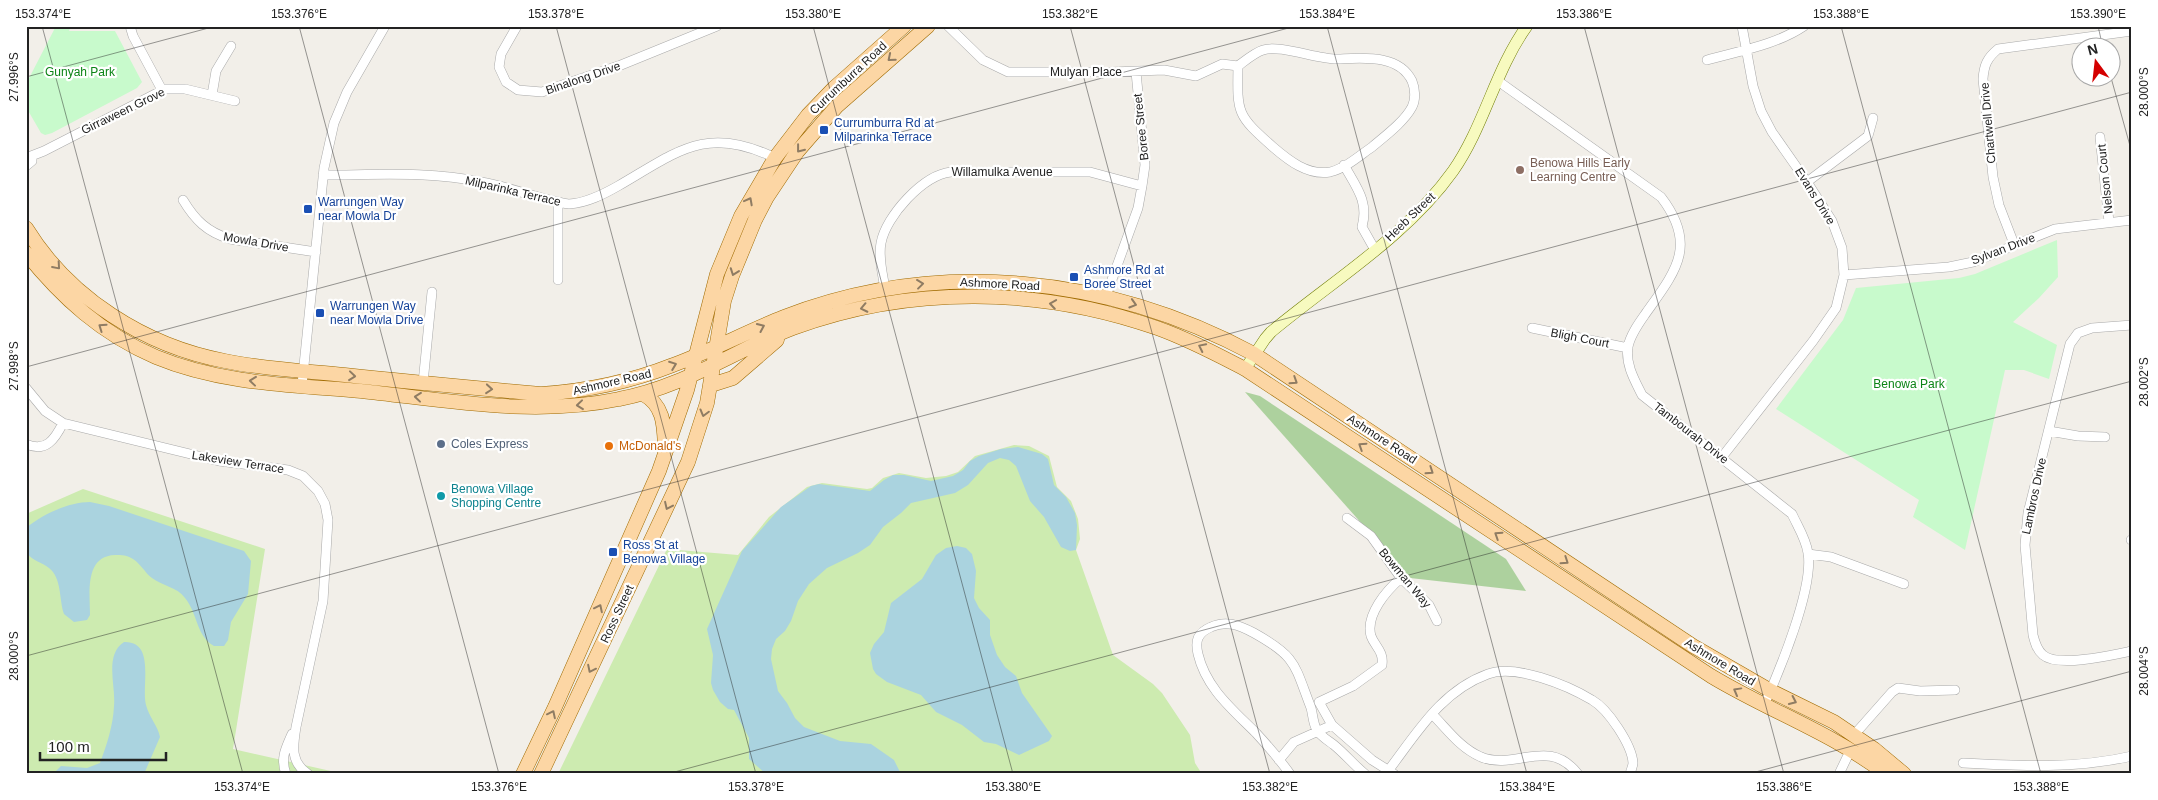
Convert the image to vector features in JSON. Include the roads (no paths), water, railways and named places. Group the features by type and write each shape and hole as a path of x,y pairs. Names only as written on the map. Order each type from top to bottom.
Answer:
{"main road":[{"name":"Currumburra Road","path":"691,377 708,303 720,263 751,197 775,158 822,100 904,26"},
{"name":"Currumburra Road","path":"714,365 720,318 732,276 755,220 778,180 803,145 837,106 928,26"},
{"name":"Ashmore Road","path":"26,228 62,272 88,298 120,321 160,342 195,354 224,361 541,394 594,388 651,373 696,356 771,322 839,300 886,290 928,283 983,282 1038,285 1106,296 1196,325 1254,354 1693,646 1771,691 1815,712 1854,735 1904,774"},
{"name":"Ashmore Road","path":"26,253 51,284 80,311 113,335 155,356 193,370 226,378 528,408 595,404 643,394 691,377 792,329 840,313 904,301 964,296 1004,298 1101,311 1156,328 1197,344 1245,369 1711,676 1851,749 1886,774"},
{"path":"710,385 736,376 792,329"},
{"name":"Ross Street","path":"541,774 682,475 696,440 714,365"},
{"name":"Ross Street","path":"523,774 555,707 665,457 691,377"},
{"path":"643,394 654,402 662,414 665,457"}],"street":[{"path":"130,26 133,36 162,90"},
{"path":"302,386 323,175 334,123 347,92 385,26"},
{"name":"Binalong Drive","path":"518,26 501,54 499,67 506,82 518,90 542,92 621,65 717,26"},
{"name":"Mulyan Place","path":"948,26 983,60 1008,72 1136,72 1164,70 1196,76 1222,64 1238,66"},
{"name":"Heeb Street","path":"1245,369 1271,332 1375,250 1411,218 1452,172 1469,144 1515,46 1527,26"},
{"name":"Evans Drive","path":"1722,457 1781,384 1836,308 1844,276 1842,248 1832,221 1808,182 1772,132 1761,111 1753,86 1742,26"},
{"path":"1707,60 1791,34 1804,26"},
{"name":"Chartwell Drive","path":"2014,244 1999,206 1992,177 1983,79 1984,66 1990,55 1998,49 2132,31"},
{"path":"212,96 216,71 231,46"},
{"path":"1265,49 1303,53 1329,60 1379,58 1397,65 1408,73 1415,88 1413,106 1379,141 1352,162 1330,172 1314,172 1298,166 1280,154 1250,127 1241,114 1237,100 1238,66 1252,55 1265,49"},
{"name":"Boree Street","path":"1106,296 1138,208 1145,166 1136,72"},
{"name":"Tambourah Drive","path":"1498,82 1661,197 1672,212 1680,236 1680,256 1673,275 1636,326 1628,348 1630,371 1642,395 1666,416 1722,457 1792,514 1803,536 1808,554 1808,576 1802,603 1771,691 1764,705"},
{"name":"Girraween Grove","path":"28,163 44,151 162,90 177,88 235,101"},
{"path":"1808,182 1868,136 1873,118"},
{"name":"Nelson Court","path":"2100,137 2110,222"},
{"name":"Milparinka Terrace","path":"323,175 441,175 483,182 569,204 599,197 679,150 695,145 712,143 738,144 759,150 775,158"},
{"path":"1344,165 1362,197 1366,214 1362,227 1375,250"},
{"name":"Willamulka Avenue","path":"886,290 880,250 884,232 905,202 921,186 936,176 951,172 1090,172 1142,186"},
{"name":"Mowla Drive","path":"183,200 198,222 217,235 230,239 316,252"},
{"path":"558,202 558,280"},
{"name":"Sylvan Drive","path":"1844,276 1950,267 1972,262 2055,229 2132,220"},
{"path":"423,383 432,292"},
{"name":"Lambros Drive","path":"2132,325 2092,328 2078,333 2070,344 2057,390 2049,431 2028,513 2025,545 2033,635 2036,646 2044,657 2056,660 2095,658 2132,651"},
{"name":"Bligh Court","path":"1532,328 1628,348"},
{"name":"Lakeview Terrace","path":"26,388 45,411 63,424 219,461 288,470 303,476 318,490 325,504 328,520 323,601 296,727 294,755"},
{"path":"26,444 38,447 48,444 55,438 63,424"},
{"path":"2049,431 2078,436 2105,437"},
{"name":"Bowman Way","path":"1347,518 1371,536 1402,578 1429,605 1437,621"},
{"path":"1808,554 1831,557 1904,584"},
{"path":"1402,578 1385,594 1371,620 1371,636 1381,652 1382,664 1353,686 1319,702 1332,725 1372,760 1391,772 1444,700 1464,684 1490,673 1511,672 1555,682 1593,700 1606,713 1629,748 1633,764 1630,774"},
{"path":"1290,774 1280,760 1213,687 1204,671 1197,649 1196,640 1199,634 1205,630 1223,623 1233,624 1273,643 1285,653 1292,660 1299,674 1317,731 1365,774"},
{"path":"1854,735 1892,692 1898,688 1920,691 1955,690"},
{"path":"1432,714 1467,750 1482,757 1497,761 1545,754 1571,765 1578,774"},
{"path":"1280,760 1294,742 1332,725"},
{"name":"Lakeview Terrace","path":"283,755 296,727"},
{"path":"1839,774 1851,749"},
{"path":"286,774 283,755 294,755 298,765 308,774"},
{"path":"1963,763 2029,766 2082,764 2132,756"}],"water":[{"path":"1018,447 1042,454 1048,459 1054,485 1066,497 1075,513 1077,525 1076,550 1070,551 1061,547 1044,517 1030,501 1016,466 1009,460 1000,458 988,463 968,485 955,493 911,503 883,527 870,545 827,568 809,584 798,601 791,621 785,631 776,639 771,659 778,691 795,718 804,727 840,741 871,744 894,760 901,774 766,774 749,759 749,738 734,710 728,709 720,702 711,683 713,655 707,629 742,551 781,507 811,486 819,484 870,491 893,475 904,475 931,481 953,476 963,470 970,461 979,456 1001,449"},
{"path":"90,502 109,506 244,551 251,561 248,594 231,622 228,640 224,646 214,646 208,642 200,631 189,604 182,594 152,578 136,561 124,556 105,557 93,569 90,587 90,615 87,620 74,622 64,614 58,583 53,572 26,552 26,528 56,510 74,504"},
{"path":"957,546 966,548 972,554 976,571 974,598 979,608 990,620 990,635 997,655 1005,667 1016,676 1022,693 1052,736 1049,741 1019,755 996,744 984,742 962,725 936,712 921,695 887,682 876,674 873,669 870,653 874,644 884,632 891,603 922,579 936,555 946,548"},
{"path":"124,642 134,644 144,656 146,705 160,737 144,774 53,774 61,766 87,768 100,763 109,735 113,713 112,671 114,655"}],"place":[{"name":"Currumburra Rd at Milparinka Terrace","path":"824,130"},
{"name":"Benowa Hills Early Learning Centre","path":"1520,170"},
{"name":"Warrungen Way near Mowla Dr","path":"308,209"},
{"name":"Ashmore Rd at Boree Street","path":"1074,277"},
{"name":"Warrungen Way near Mowla Drive","path":"320,313"},
{"name":"Coles Express","path":"441,444"},
{"name":"McDonald's","path":"609,446"},
{"name":"Benowa Village Shopping Centre","path":"441,496"},
{"name":"Ross St at Benowa Village","path":"613,552"}],"park label":[{"name":"Gunyah Park","path":"80,72"},
{"name":"Benowa Park","path":"1909,384"}]}
